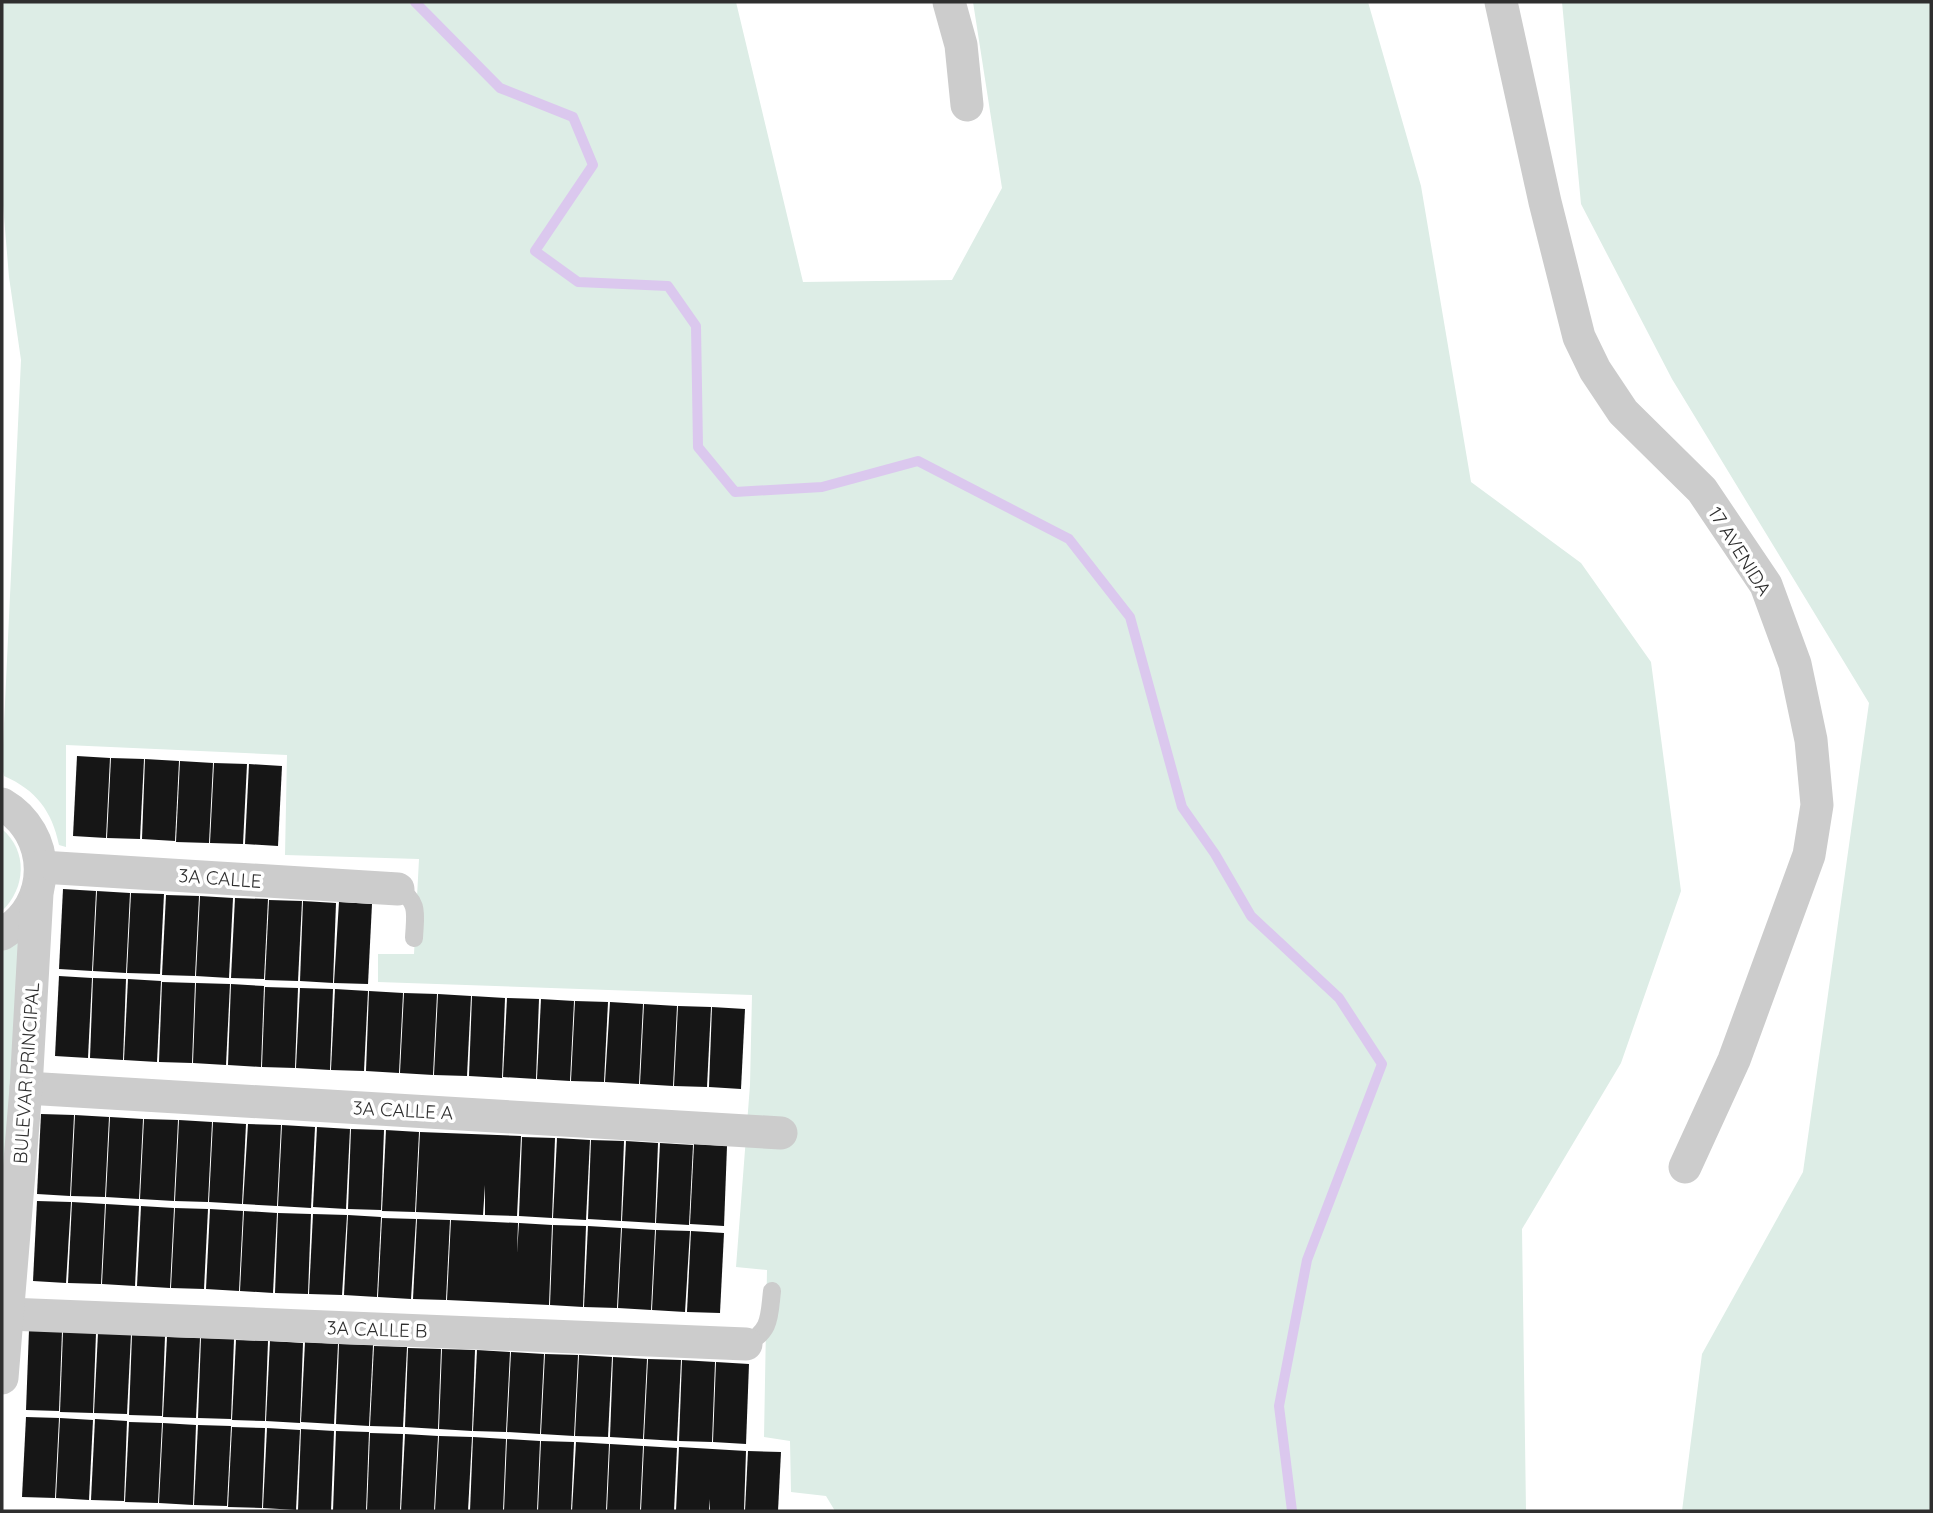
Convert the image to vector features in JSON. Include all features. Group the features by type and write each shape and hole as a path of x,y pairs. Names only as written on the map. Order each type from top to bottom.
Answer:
{"street":[{"path":"949,2 961,44 967,105"},
{"name":"17 AVENIDA","path":"1501,2 1545,202 1580,337 1595,370 1623,412 1702,490 1766,585 1795,664 1811,740 1817,805 1809,855 1734,1060 1685,1167"},
{"name":"BULEVAR PRINCIPAL","path":"2,804 18,815 37,843 39,880 26,1088 2,1378"},
{"path":"2,933 21,920 30,907 39,880"},
{"name":"3A CALLE","path":"39,880 398,889"},
{"name":"3A CALLE A","path":"26,1088 780,1133"},
{"name":"3A CALLE B","path":"8,1314 746,1344"}],"lane":[{"path":"398,889 411,897 416,911 414,938"},
{"path":"746,1344 760,1337 769,1322 772,1292"}],"shaded area":[{"path":"2,2 736,2 803,282 952,280 1002,188 973,2 1368,2 1421,186 1471,482 1581,563 1651,662 1681,891 1621,1063 1522,1229 1526,1511 835,1511 826,1496 791,1492 790,1441 764,1437 767,1270 736,1267 750,1085 752,995 378,982 378,954 414,954 419,859 285,855 287,755 66,745 66,847 59,845 52,822 41,803 25,788 4,776 2,767 21,360 9,277 2,193"},
{"path":"1562,2 1931,2 1931,1511 1682,1511 1702,1354 1803,1172 1869,703 1672,379 1581,204"},
{"path":"2,829 16,848 21,870 16,892 2,911"},
{"path":"21,920 2,1378 2,934"}],"building":[{"path":"77,756 110,758 106,838 73,836"},
{"path":"111,758 144,759 140,839 107,838"},
{"path":"145,759 179,761 175,841 142,839"},
{"path":"180,761 213,763 209,843 176,842"},
{"path":"214,763 247,764 243,844 210,843"},
{"path":"249,764 282,766 278,846 245,844"},
{"path":"63,889 96,891 92,971 59,969"},
{"path":"97,891 130,893 126,973 93,971"},
{"path":"131,893 164,894 160,974 127,973"},
{"path":"166,895 199,896 195,976 162,975"},
{"path":"200,896 233,898 229,978 196,976"},
{"path":"235,898 268,899 264,979 231,978"},
{"path":"269,900 302,901 298,981 265,980"},
{"path":"303,901 336,903 333,983 300,981"},
{"path":"339,902 372,904 368,984 334,983"},
{"path":"59,976 92,978 88,1058 55,1056"},
{"path":"93,978 126,979 123,1060 90,1058"},
{"path":"128,979 161,981 157,1062 124,1060"},
{"path":"162,982 195,983 192,1063 159,1062"},
{"path":"196,983 230,984 226,1065 193,1063"},
{"path":"231,984 264,986 261,1067 228,1065"},
{"path":"265,987 298,988 295,1068 262,1067"},
{"path":"300,988 333,989 330,1070 296,1068"},
{"path":"335,989 368,991 364,1071 331,1070"},
{"path":"369,991 403,993 399,1073 366,1071"},
{"path":"404,993 437,994 433,1075 400,1073"},
{"path":"438,994 471,996 467,1076 434,1075"},
{"path":"472,996 505,998 502,1078 469,1076"},
{"path":"507,998 539,999 536,1079 503,1077"},
{"path":"541,999 574,1001 570,1081 537,1079"},
{"path":"575,1001 608,1002 604,1082 571,1081"},
{"path":"610,1002 643,1004 639,1084 605,1082"},
{"path":"644,1004 677,1006 673,1086 640,1084"},
{"path":"678,1006 711,1007 707,1087 674,1086"},
{"path":"712,1007 745,1009 741,1089 709,1087"},
{"path":"41,1114 74,1115 70,1196 37,1194"},
{"path":"75,1115 109,1117 105,1197 71,1196"},
{"path":"110,1117 143,1119 139,1199 106,1197"},
{"path":"144,1119 178,1120 174,1201 140,1199"},
{"path":"179,1120 212,1122 208,1202 175,1201"},
{"path":"213,1122 246,1124 242,1204 209,1202"},
{"path":"248,1124 281,1125 277,1206 243,1204"},
{"path":"282,1125 315,1127 311,1208 278,1206"},
{"path":"317,1127 350,1129 346,1209 313,1207"},
{"path":"351,1129 384,1130 381,1210 348,1209"},
{"path":"386,1130 419,1132 415,1212 382,1211"},
{"path":"420,1132 521,1136 517,1216 485,1215 485,1185 483,1215 416,1212"},
{"path":"522,1137 555,1138 552,1218 519,1216"},
{"path":"557,1138 590,1140 586,1220 553,1218"},
{"path":"591,1140 624,1141 621,1221 588,1219"},
{"path":"626,1141 658,1143 655,1223 622,1221"},
{"path":"660,1143 693,1145 689,1225 656,1223"},
{"path":"694,1144 727,1146 724,1226 690,1224"},
{"path":"37,1201 71,1202 66,1283 33,1281"},
{"path":"72,1202 105,1204 101,1284 68,1283"},
{"path":"106,1204 139,1206 135,1286 102,1284"},
{"path":"141,1206 174,1208 170,1288 137,1286"},
{"path":"175,1208 208,1209 204,1289 171,1288"},
{"path":"210,1209 243,1211 239,1291 206,1289"},
{"path":"244,1211 277,1213 273,1293 240,1291"},
{"path":"278,1213 311,1214 308,1294 275,1293"},
{"path":"313,1214 347,1215 342,1295 309,1294"},
{"path":"348,1215 381,1217 377,1297 344,1295"},
{"path":"382,1218 416,1219 411,1299 378,1297"},
{"path":"417,1219 450,1220 446,1300 413,1299"},
{"path":"451,1220 518,1223 517,1253 519,1223 552,1225 549,1305 447,1300"},
{"path":"553,1225 586,1226 583,1307 550,1305"},
{"path":"588,1226 621,1228 617,1308 584,1307"},
{"path":"622,1228 655,1230 651,1310 618,1308"},
{"path":"656,1230 690,1231 685,1312 652,1310"},
{"path":"691,1231 724,1233 720,1313 687,1312"},
{"path":"29,1330 62,1331 59,1411 26,1410"},
{"path":"63,1332 96,1333 93,1413 60,1412"},
{"path":"98,1333 131,1334 127,1414 94,1413"},
{"path":"132,1335 165,1336 162,1416 129,1415"},
{"path":"167,1337 200,1338 196,1418 163,1417"},
{"path":"201,1338 234,1339 231,1419 198,1418"},
{"path":"236,1340 268,1341 265,1421 232,1420"},
{"path":"270,1341 303,1343 300,1423 266,1421"},
{"path":"305,1342 338,1344 334,1424 301,1422"},
{"path":"339,1344 373,1345 369,1426 336,1424"},
{"path":"374,1346 407,1347 403,1427 370,1426"},
{"path":"408,1348 441,1349 438,1429 405,1427"},
{"path":"442,1349 475,1350 472,1431 439,1429"},
{"path":"477,1350 510,1352 506,1432 473,1431"},
{"path":"511,1352 544,1354 540,1434 507,1432"},
{"path":"545,1354 578,1355 574,1436 541,1434"},
{"path":"579,1355 612,1357 608,1437 575,1436"},
{"path":"613,1357 647,1359 643,1439 610,1437"},
{"path":"648,1359 681,1360 677,1441 644,1439"},
{"path":"682,1360 715,1362 712,1442 679,1441"},
{"path":"716,1362 749,1364 746,1444 713,1442"},
{"path":"26,1417 59,1418 55,1498 22,1497"},
{"path":"60,1418 93,1420 89,1500 56,1498"},
{"path":"95,1419 127,1421 124,1501 91,1500"},
{"path":"129,1422 162,1423 158,1503 125,1502"},
{"path":"163,1423 196,1425 193,1505 159,1503"},
{"path":"198,1425 231,1426 227,1506 194,1505"},
{"path":"232,1427 265,1428 262,1508 228,1507"},
{"path":"267,1428 300,1430 296,1510 263,1508"},
{"path":"301,1429 334,1431 331,1511 298,1510"},
{"path":"336,1431 369,1432 366,1511 333,1511"},
{"path":"370,1433 403,1434 400,1511 367,1511"},
{"path":"405,1434 438,1436 434,1511 401,1511"},
{"path":"439,1436 472,1437 468,1511 435,1511"},
{"path":"473,1437 506,1439 503,1511 470,1511"},
{"path":"507,1439 540,1441 537,1511 504,1511"},
{"path":"541,1441 574,1442 571,1511 538,1511"},
{"path":"576,1442 609,1444 606,1511 572,1511"},
{"path":"610,1444 643,1446 640,1511 607,1511"},
{"path":"644,1446 677,1448 674,1511 641,1511"},
{"path":"679,1447 746,1451 744,1511 710,1511 709,1499 709,1511 676,1511"},
{"path":"748,1451 781,1452 778,1511 745,1511"}],"waterway":[{"path":"415,2 500,88 573,117 593,165 535,251 578,282 668,286 696,326 698,447 735,492 822,487 918,461 1069,539 1130,617 1182,807 1215,854 1251,916 1339,998 1382,1064 1307,1260 1279,1406 1292,1511"}]}
